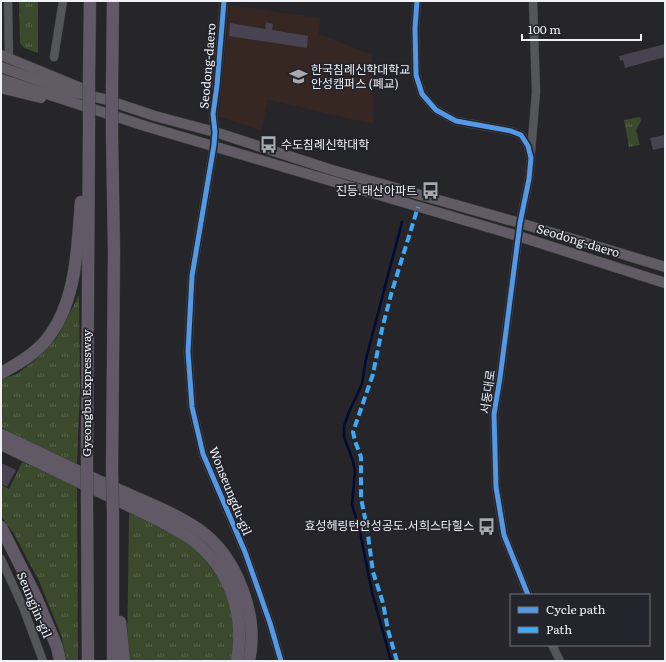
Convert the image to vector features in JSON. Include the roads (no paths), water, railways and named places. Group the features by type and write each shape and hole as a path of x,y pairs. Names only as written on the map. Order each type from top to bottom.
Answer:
{"highway":[{"path":"1,373 16,366 34,352 47,338 62,316 71,287 77,245 89,125 90,1"},
{"path":"112,661 114,260 112,135 113,1"},
{"name":"Gyeongbu Expressway","path":"88,661 87,457 89,125"},
{"path":"1,435 147,503 200,530 216,545 231,566 243,589 252,628 249,661"},
{"path":"1,444 161,521 182,533 201,548 222,574 234,599 239,622 240,642 237,661"},
{"path":"1,527 36,597 57,647 60,661"},
{"path":"113,565 124,661"}],"main road":[{"path":"5,57 104,98"},
{"name":"Seodong-daero","path":"1,67 64,90 104,98 155,116 215,132 332,170 520,223 665,267"},
{"name":"Seodong-daero","path":"1,79 145,126 214,145 518,236 665,283"},
{"path":"1,88 104,112"}],"street":[{"path":"5,57 8,1"},
{"path":"54,57 63,1"},
{"name":"Seodong-daero","path":"215,132 213,114 224,1"},
{"path":"417,1 415,28 416,75 422,94 436,110 456,121 511,131 521,135 528,146 530,158"},
{"name":"서동대로","path":"528,594 504,535 496,487 494,414 530,158 536,92 533,1"},
{"name":"Wonseungdu-gil","path":"215,132 192,276 188,352 192,408 203,454 244,552 270,623 281,661"},
{"name":"Seungjin-gil","path":"1,559 23,607 43,661"},
{"path":"552,646 560,661"}],"waterway":[{"path":"391,661 372,592 359,527 352,505 355,471 344,437 344,426 362,384 366,359 402,222"}],"place":[{"name":"한국침례신학대학교 안성캠퍼스 (폐교)","path":"298,77"},
{"name":"수도침례신학대학","path":"268,145"},
{"name":"진등.태산아파트","path":"430,191"},
{"name":"효성헤링턴안성공도.서희스타힐스","path":"487,526"}]}
